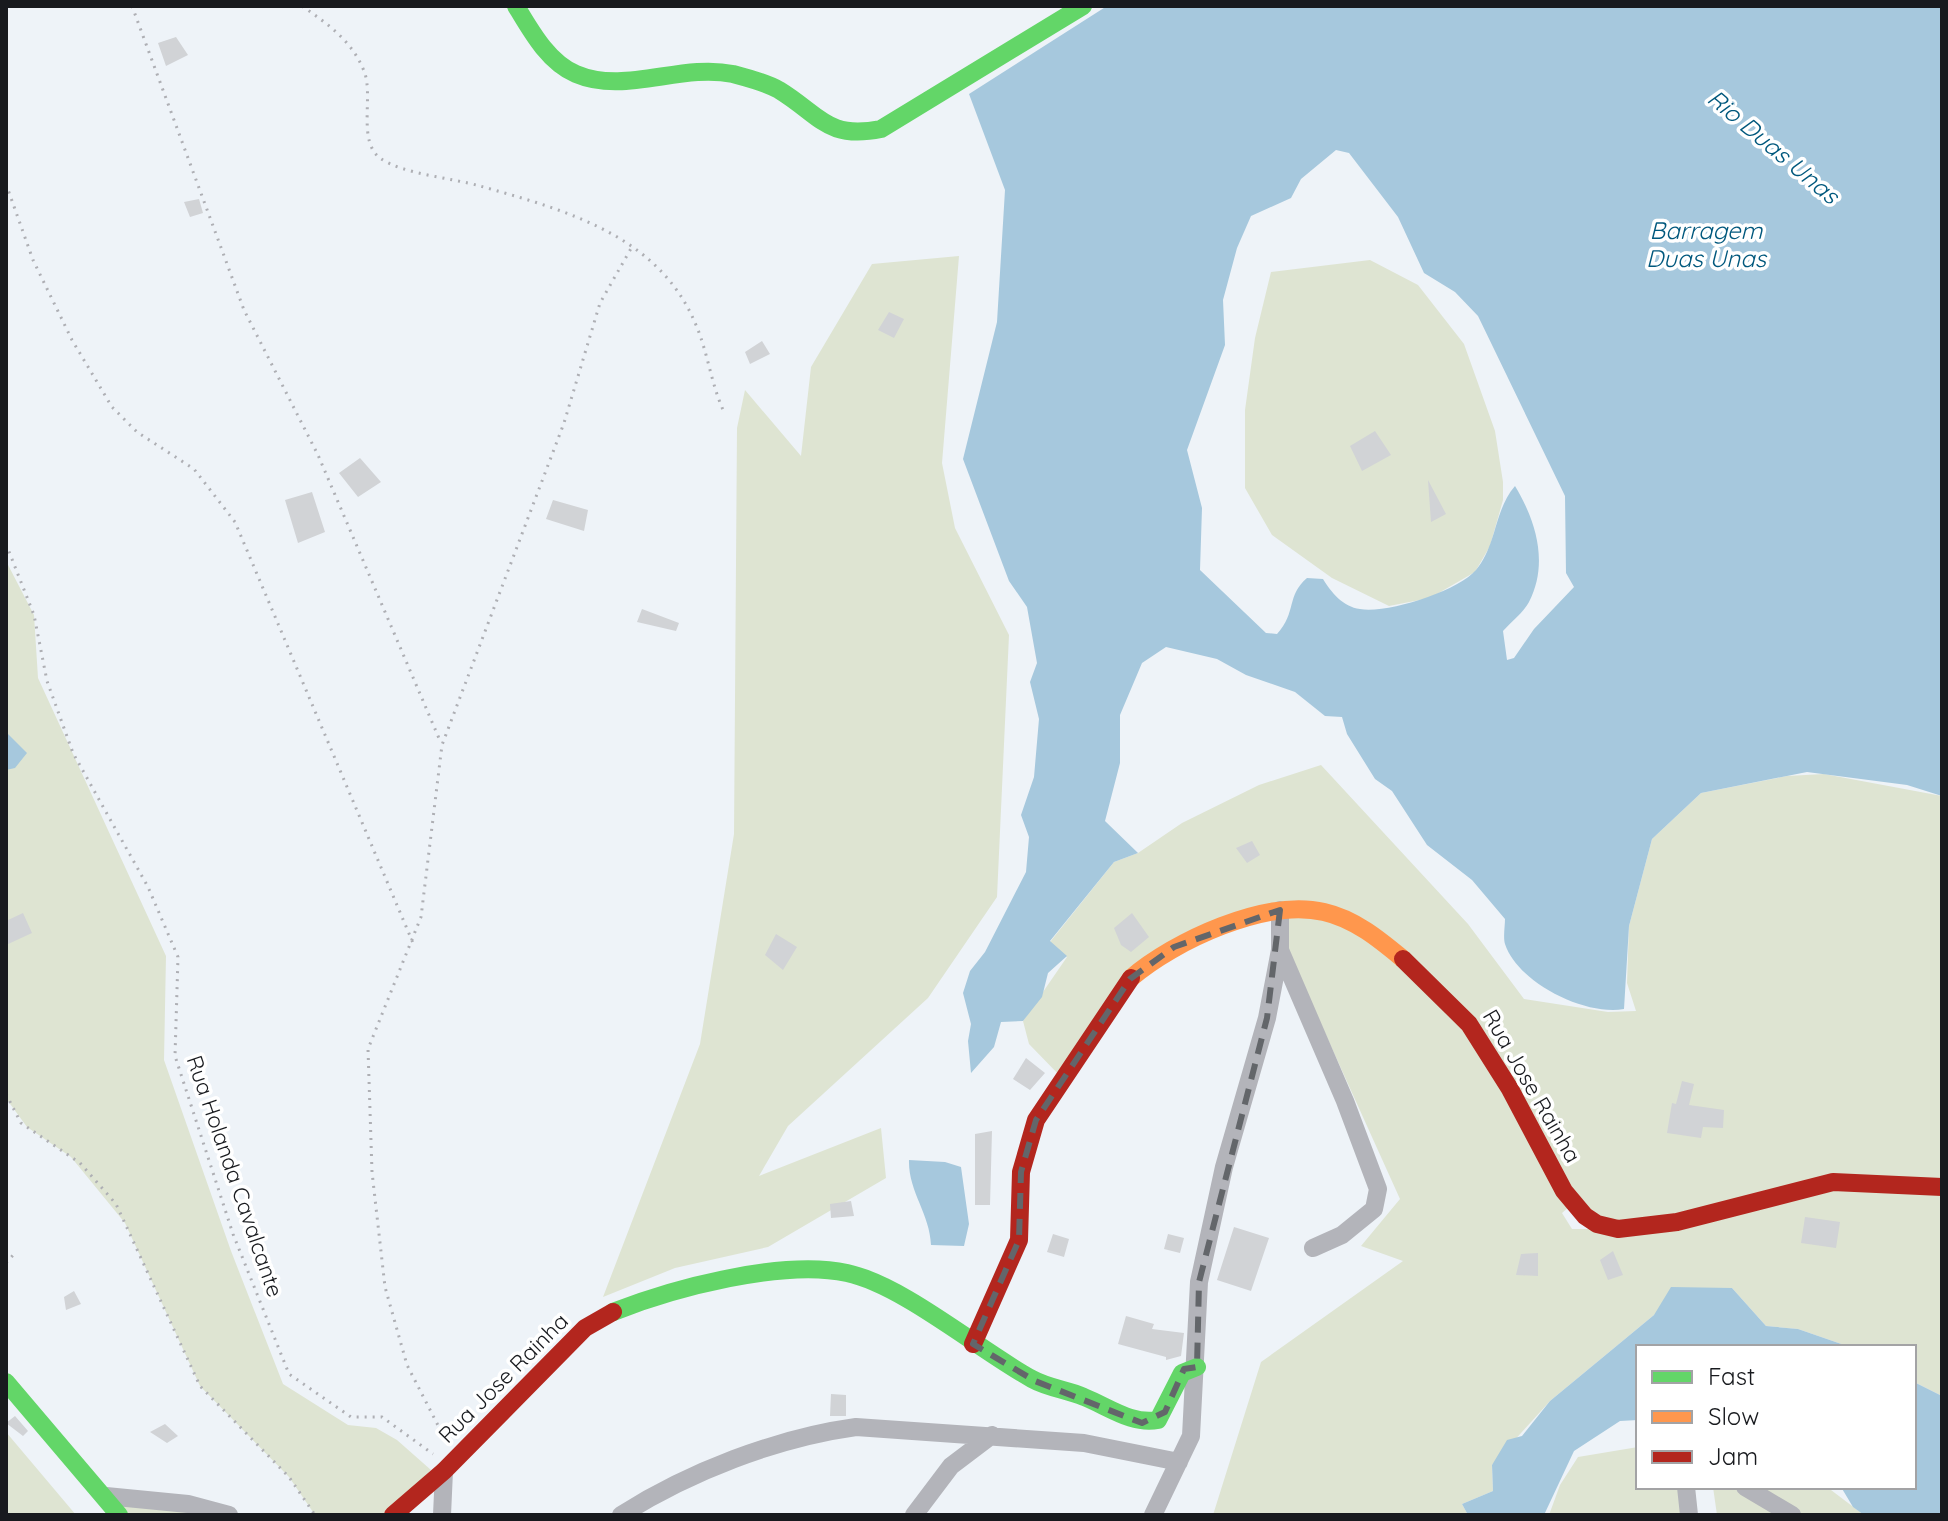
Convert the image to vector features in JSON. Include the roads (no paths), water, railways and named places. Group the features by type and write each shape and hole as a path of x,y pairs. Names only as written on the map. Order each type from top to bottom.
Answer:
{"street":[{"path":"516,6 553,59 573,73 598,81 705,70 730,73 763,82 820,124 842,135 863,135 881,129 1083,6"},
{"path":"1153,1515 1191,1436 1197,1367 1199,1282 1224,1167 1267,1018 1280,950 1280,910"},
{"name":"Rua Jose Rainha","path":"973,1344 1019,1240 1021,1172 1036,1120 1130,979 1147,963 1174,947 1280,910 1327,912 1364,928 1435,985 1467,1018 1505,1077 1565,1191 1596,1224 1629,1229 1663,1224 1837,1181 1942,1187"},
{"path":"1280,950 1345,1101 1378,1189 1374,1209 1342,1235 1313,1248"},
{"name":"Rua Jose Rainha","path":"393,1515 449,1465 595,1322 636,1303 717,1282 787,1270 847,1273 889,1290 1035,1381 1082,1396 1142,1423 1158,1420 1182,1373 1197,1367"},
{"path":"6,1382 119,1515"},
{"path":"621,1515 690,1479 826,1431 856,1427 1084,1443 1179,1462"},
{"path":"914,1515 951,1466 992,1435"},
{"path":"442,1515 449,1465"},
{"path":"1686,1489 1689,1515"},
{"path":"1748,1489 1792,1515"},
{"path":"106,1496 188,1504 229,1515"}],"water":[{"name":"Barragem Duas Unas","path":"1107,6 1942,6 1942,796 1907,785 1807,772 1701,793 1652,839 1629,926 1624,1009 1591,1007 1555,994 1524,972 1505,944 1505,919 1472,880 1427,845 1392,791 1375,779 1347,734 1342,717 1325,716 1295,692 1246,675 1217,659 1166,647 1142,663 1120,715 1120,763 1105,821 1138,853 1114,862 1050,941 1067,956 1048,973 1042,997 1023,1021 1001,1022 994,1047 971,1073 968,1041 971,1024 963,993 970,971 985,952 1026,872 1029,837 1021,815 1034,777 1039,719 1030,682 1037,663 1027,607 1009,581 963,459 997,322 1005,190 969,94","holes":["1336,150 1349,153 1398,217 1424,273 1455,292 1478,316 1565,496 1566,573 1574,587 1534,629 1514,658 1507,660 1503,631 1529,602 1535,587 1539,557 1529,513 1515,486 1508,495 1488,550 1476,570 1454,586 1404,604 1372,610 1354,608 1338,598 1323,579 1307,578 1296,591 1283,626 1277,634 1266,633 1200,570 1202,508 1187,450 1225,345 1223,300 1237,248 1251,216 1291,198 1301,179"]},
{"path":"6,732 27,753 15,768 6,770"},
{"path":"909,1160 945,1162 961,1167 969,1224 964,1246 931,1245 927,1223 912,1182"},
{"path":"1671,1287 1732,1288 1766,1326 1798,1329 1844,1345 1636,1345 1636,1420 1620,1421 1574,1451 1544,1515 1468,1515 1462,1504 1493,1491 1492,1465 1507,1440 1522,1436 1550,1401 1654,1315"},
{"path":"1916,1383 1942,1396 1942,1515 1864,1515 1853,1507 1842,1489 1916,1489"}],"water label":[{"name":"Rio Duas Unas","path":"1773,147"}]}
